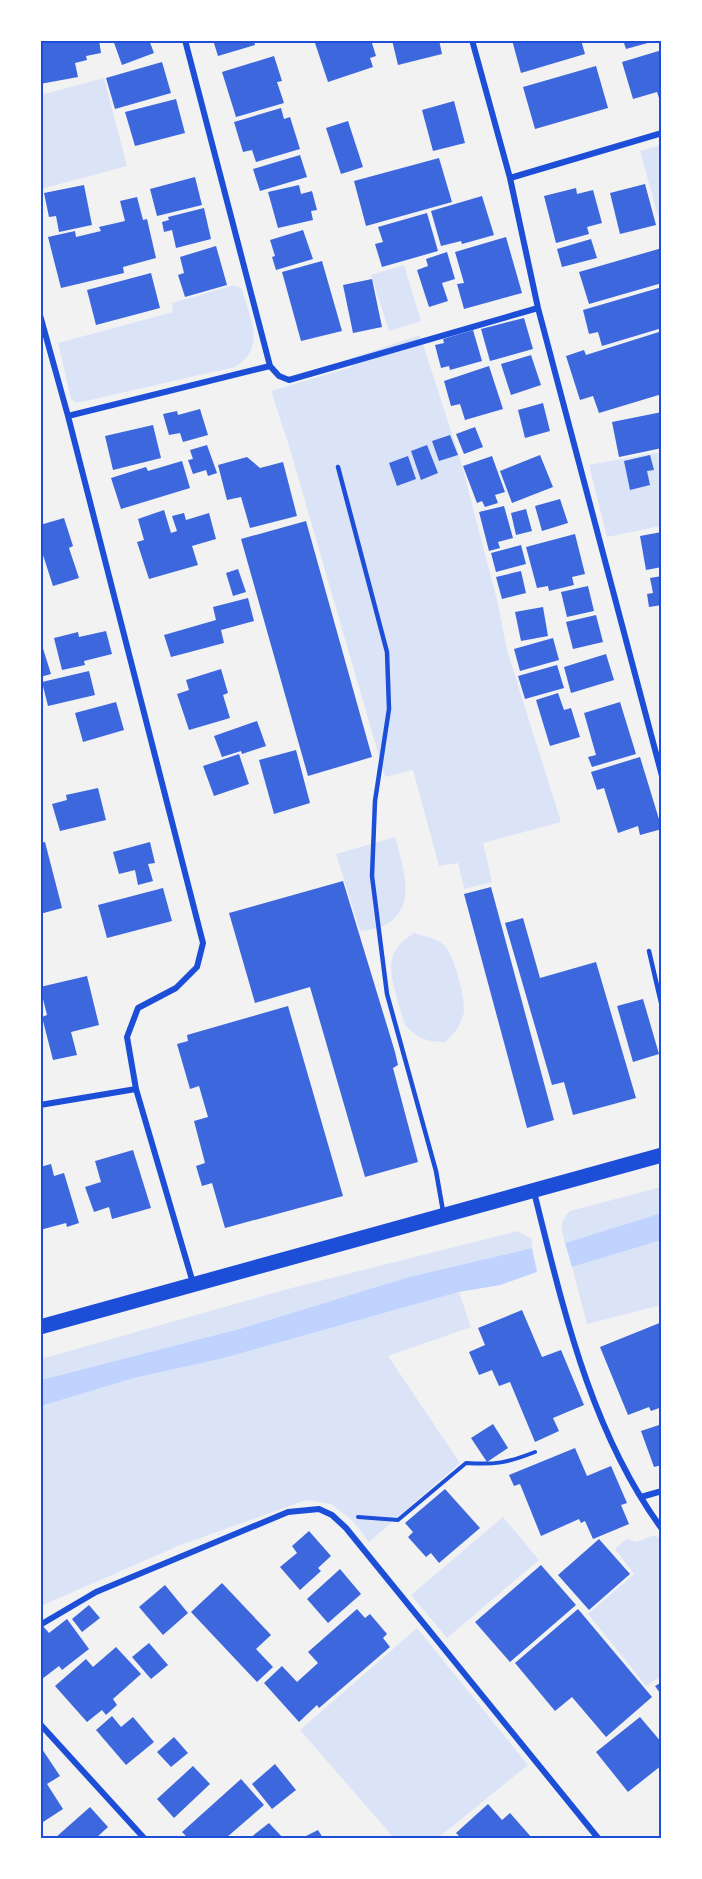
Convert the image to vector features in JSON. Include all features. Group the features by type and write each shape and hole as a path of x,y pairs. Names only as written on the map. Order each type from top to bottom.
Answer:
{"main road":[{"path":"40,1327 662,1155"}],"street":[{"path":"185,40 270,366 279,376 289,380 538,308"},
{"path":"472,40 510,178 538,308 662,776"},
{"path":"510,178 662,133"},
{"path":"40,315 203,943 197,968 176,988 138,1008 127,1037 136,1089 193,1283"},
{"path":"68,416 270,366"},
{"path":"40,1105 136,1089"},
{"path":"533,1189 573,1340 613,1445 641,1497 662,1529"},
{"path":"641,1497 662,1491"},
{"path":"40,1625 96,1592 288,1512 319,1509 332,1515 346,1528 598,1839"},
{"path":"40,1724 144,1839"}],"lane":[{"path":"338,467 387,652 389,709 375,801 372,876 385,983 436,1171 444,1214"},
{"path":"649,951 662,1007"}],"path":[{"path":"332,1515 398,1520 465,1463 492,1465 509,1462 535,1452"}],"shaded area":[{"path":"104,78 127,166 41,189 41,95"},
{"path":"662,145 661,227 640,151"},
{"path":"404,265 421,321 389,331 371,275"},
{"path":"234,285 242,289 254,332 251,350 235,367 77,403 71,399 58,343 173,312 172,303"},
{"path":"420,335 461,462 497,600 507,650 561,822 483,843 492,882 464,889 458,863 439,866 413,770 385,777 271,391 352,367 349,359"},
{"path":"661,452 661,526 607,537 589,465"},
{"path":"395,837 406,886 401,909 394,919 383,926 360,931 336,854"},
{"path":"414,933 444,945 458,976 464,1011 462,1020 445,1042 419,1037 408,1028 401,1014 391,964 397,948"},
{"path":"661,1187 661,1213 565,1243 562,1226 570,1211"},
{"path":"518,1231 532,1239 532,1248 409,1277 243,1328 41,1380 41,1359 284,1290"},
{"path":"661,1240 661,1305 587,1324 572,1267"},
{"path":"459,1292 471,1327 388,1356 460,1463 369,1542 352,1520 331,1504 306,1500 178,1546 41,1606 41,1406 134,1378 220,1359"},
{"path":"503,1517 539,1560 447,1638 411,1595"},
{"path":"654,1535 661,1539 661,1676 646,1686 588,1614 634,1574 615,1549 626,1539 637,1542"},
{"path":"417,1628 528,1765 438,1838 394,1838 300,1730"}],"water":[{"path":"661,1213 661,1240 572,1267 565,1243"},
{"path":"532,1248 537,1272 500,1285 459,1292 220,1359 134,1378 41,1406 41,1380 243,1328 409,1277"}],"building":[{"path":"40,40 99,40 101,53 86,56 87,60 75,63 78,77 40,84"},
{"path":"113,40 149,40 154,53 122,65"},
{"path":"213,40 254,40 255,45 218,56"},
{"path":"314,40 371,40 376,56 370,58 373,67 328,82"},
{"path":"392,40 439,40 442,54 398,65"},
{"path":"512,40 581,40 585,54 521,73"},
{"path":"623,40 655,40 655,41 626,49"},
{"path":"662,50 662,98 659,98 657,92 633,99 622,62"},
{"path":"274,56 282,81 277,82 284,103 236,117 222,72"},
{"path":"162,62 171,93 115,109 106,78"},
{"path":"596,66 608,108 535,129 523,87"},
{"path":"176,99 185,133 135,146 125,112"},
{"path":"454,101 465,143 433,151 422,110"},
{"path":"281,108 284,119 290,117 300,149 256,162 252,150 243,152 234,122"},
{"path":"348,121 363,167 341,174 326,128"},
{"path":"300,155 307,177 260,191 253,169"},
{"path":"439,158 452,202 366,226 354,181"},
{"path":"195,177 202,205 157,216 150,189"},
{"path":"645,184 656,225 620,234 610,193"},
{"path":"84,185 92,225 59,232 56,216 49,217 44,193"},
{"path":"299,185 301,194 312,191 317,210 311,211 313,220 278,228 268,192"},
{"path":"576,188 577,194 593,190 602,223 587,227 589,234 556,243 544,196"},
{"path":"482,196 494,235 462,244 461,241 441,246 431,211"},
{"path":"137,197 143,220 147,219 156,258 123,267 124,273 61,288 48,237 75,231 76,237 101,231 99,227 125,221 120,201"},
{"path":"204,208 211,239 176,248 172,230 164,232 162,222 169,220 168,217"},
{"path":"427,213 438,251 382,267 375,244 383,242 378,227"},
{"path":"303,230 313,259 276,270 270,240"},
{"path":"506,237 522,293 464,309 457,284 464,283 455,252"},
{"path":"591,239 597,258 562,267 557,249"},
{"path":"216,246 227,285 185,297 178,275 184,273 180,257"},
{"path":"662,248 662,283 589,304 579,272"},
{"path":"447,252 455,279 442,283 448,301 429,307 417,270 428,266 426,259"},
{"path":"322,261 342,331 301,341 282,272"},
{"path":"151,273 160,308 96,325 87,290"},
{"path":"372,279 382,327 353,333 343,285"},
{"path":"662,287 662,328 602,346 598,332 589,334 583,310"},
{"path":"524,318 533,349 490,361 481,329"},
{"path":"473,330 482,361 450,370 449,366 441,368 435,345 444,343 443,339"},
{"path":"662,331 662,394 599,413 593,396 580,400 566,356 584,350 586,355"},
{"path":"531,355 541,385 511,395 501,364"},
{"path":"489,366 503,409 465,420 460,404 451,406 444,381"},
{"path":"543,403 550,431 525,438 518,410"},
{"path":"200,409 208,435 183,442 180,433 169,435 163,414 177,411 178,415"},
{"path":"662,412 662,448 619,457 612,422"},
{"path":"153,425 161,458 113,470 105,436"},
{"path":"475,427 483,447 464,454 456,434"},
{"path":"450,435 458,455 439,461 432,441"},
{"path":"207,445 217,473 208,476 206,470 193,474 188,460 193,459 190,450"},
{"path":"427,445 438,473 421,480 411,451"},
{"path":"540,455 553,487 512,503 500,471"},
{"path":"650,455 654,470 647,471 650,485 630,490 624,461"},
{"path":"408,456 416,479 397,486 389,463"},
{"path":"492,456 505,492 495,495 498,503 485,507 482,501 477,503 463,466"},
{"path":"247,457 260,468 283,462 297,516 250,528 241,497 227,500 218,465"},
{"path":"182,461 190,488 121,509 111,478 146,467 148,471"},
{"path":"560,499 568,523 542,531 535,506"},
{"path":"504,506 513,538 498,542 500,548 489,551 479,512"},
{"path":"526,509 532,531 516,535 511,513"},
{"path":"164,510 171,533 177,531 172,516 184,513 186,520 209,513 216,539 192,546 198,565 149,579 137,542 144,540 138,519"},
{"path":"64,518 73,546 69,548 79,578 53,586 43,555 40,556 40,525"},
{"path":"306,521 372,757 308,776 241,539"},
{"path":"662,532 662,567 646,570 640,536"},
{"path":"575,534 585,574 572,577 574,585 549,591 548,586 537,588 526,547"},
{"path":"521,545 526,564 496,572 491,553"},
{"path":"238,569 246,592 233,596 226,573"},
{"path":"521,571 526,593 502,599 496,577"},
{"path":"662,576 662,605 649,607 647,594 653,593 650,578"},
{"path":"588,586 594,611 567,617 561,592"},
{"path":"248,598 254,621 221,630 224,643 171,657 164,635 216,620 213,607"},
{"path":"543,607 548,636 521,641 515,612"},
{"path":"596,615 603,642 573,649 566,622"},
{"path":"106,631 112,654 84,661 85,665 62,670 54,638 78,632 79,637"},
{"path":"553,638 559,660 520,671 514,649"},
{"path":"40,639 51,674 40,677"},
{"path":"606,654 614,680 571,693 564,667"},
{"path":"557,665 564,688 525,699 518,676"},
{"path":"221,669 228,693 223,695 230,718 189,730 177,694 189,690 186,680"},
{"path":"89,671 95,695 48,706 42,682"},
{"path":"558,693 564,710 571,708 580,737 550,746 536,700"},
{"path":"116,702 124,730 83,742 75,713"},
{"path":"620,702 636,754 592,767 588,757 596,755 584,713"},
{"path":"257,721 266,746 242,754 241,751 222,757 214,736"},
{"path":"296,750 310,803 274,814 259,760"},
{"path":"239,754 249,784 214,796 203,766"},
{"path":"640,757 662,829 640,835 638,826 618,833 604,788 597,790 591,772"},
{"path":"98,788 106,820 60,831 52,804 67,800 66,795"},
{"path":"45,842 62,908 40,914 40,843"},
{"path":"150,842 155,863 148,864 153,881 138,885 135,870 119,874 113,852"},
{"path":"343,881 395,1052 398,1065 393,1068 418,1162 365,1177 310,987 255,1003 229,913"},
{"path":"491,887 554,1120 527,1128 464,894"},
{"path":"163,888 172,921 107,938 98,905"},
{"path":"523,918 540,978 596,962 636,1098 573,1115 564,1082 552,1085 505,923"},
{"path":"87,976 99,1025 71,1032 77,1055 53,1060 42,1017 47,1015 40,987"},
{"path":"643,999 659,1054 633,1062 617,1006"},
{"path":"288,1006 343,1196 225,1228 212,1183 202,1186 196,1166 205,1163 194,1121 208,1117 199,1086 190,1089 177,1044 188,1041 187,1035"},
{"path":"133,1150 151,1208 112,1219 109,1207 94,1212 85,1187 101,1182 95,1161"},
{"path":"51,1164 54,1176 64,1173 79,1223 67,1227 66,1223 40,1230 40,1167"},
{"path":"522,1310 542,1357 561,1350 584,1405 553,1418 559,1431 535,1442 510,1382 499,1386 492,1370 479,1375 469,1352 485,1345 478,1328"},
{"path":"662,1322 662,1407 651,1411 649,1407 628,1415 600,1347"},
{"path":"493,1424 508,1448 487,1462 471,1438"},
{"path":"662,1424 662,1465 654,1467 641,1431"},
{"path":"575,1448 587,1476 611,1466 627,1503 621,1505 629,1524 593,1539 585,1521 581,1523 579,1519 541,1536 520,1484 514,1486 509,1475"},
{"path":"445,1489 480,1528 439,1563 431,1553 426,1557 408,1537 413,1532 405,1523"},
{"path":"309,1531 331,1556 318,1568 321,1571 300,1590 280,1567 297,1553 292,1546"},
{"path":"599,1539 630,1574 589,1610 558,1575"},
{"path":"541,1565 576,1605 510,1662 475,1622"},
{"path":"340,1569 361,1594 328,1623 307,1599"},
{"path":"222,1583 271,1635 256,1649 273,1667 257,1682 191,1612"},
{"path":"165,1585 188,1613 163,1635 139,1607"},
{"path":"89,1605 100,1618 82,1632 72,1619"},
{"path":"357,1609 365,1618 370,1614 387,1634 383,1638 390,1647 319,1708 317,1705 299,1722 264,1683 282,1666 297,1682 318,1663 308,1652"},
{"path":"578,1609 652,1697 606,1737 572,1697 555,1711 515,1663"},
{"path":"67,1619 89,1649 62,1670 59,1666 42,1679 40,1628 43,1626 49,1633"},
{"path":"149,1643 168,1665 151,1679 132,1657"},
{"path":"116,1647 141,1674 113,1699 117,1705 106,1715 102,1710 87,1722 55,1686 86,1659 93,1667"},
{"path":"662,1682 662,1696 655,1686"},
{"path":"112,1716 121,1727 133,1717 154,1742 126,1765 96,1730"},
{"path":"640,1717 662,1743 662,1765 628,1792 596,1752"},
{"path":"174,1737 188,1753 171,1767 157,1752"},
{"path":"40,1746 60,1776 47,1784 63,1809 40,1824"},
{"path":"275,1764 296,1790 272,1809 252,1784"},
{"path":"193,1766 210,1784 174,1818 157,1799"},
{"path":"241,1779 264,1805 226,1838 188,1838 182,1832"},
{"path":"488,1804 502,1820 510,1813 532,1838 461,1838 456,1833"},
{"path":"90,1807 108,1827 96,1838 55,1838"},
{"path":"269,1823 283,1838 250,1838"},
{"path":"318,1830 323,1838 302,1838"}]}
